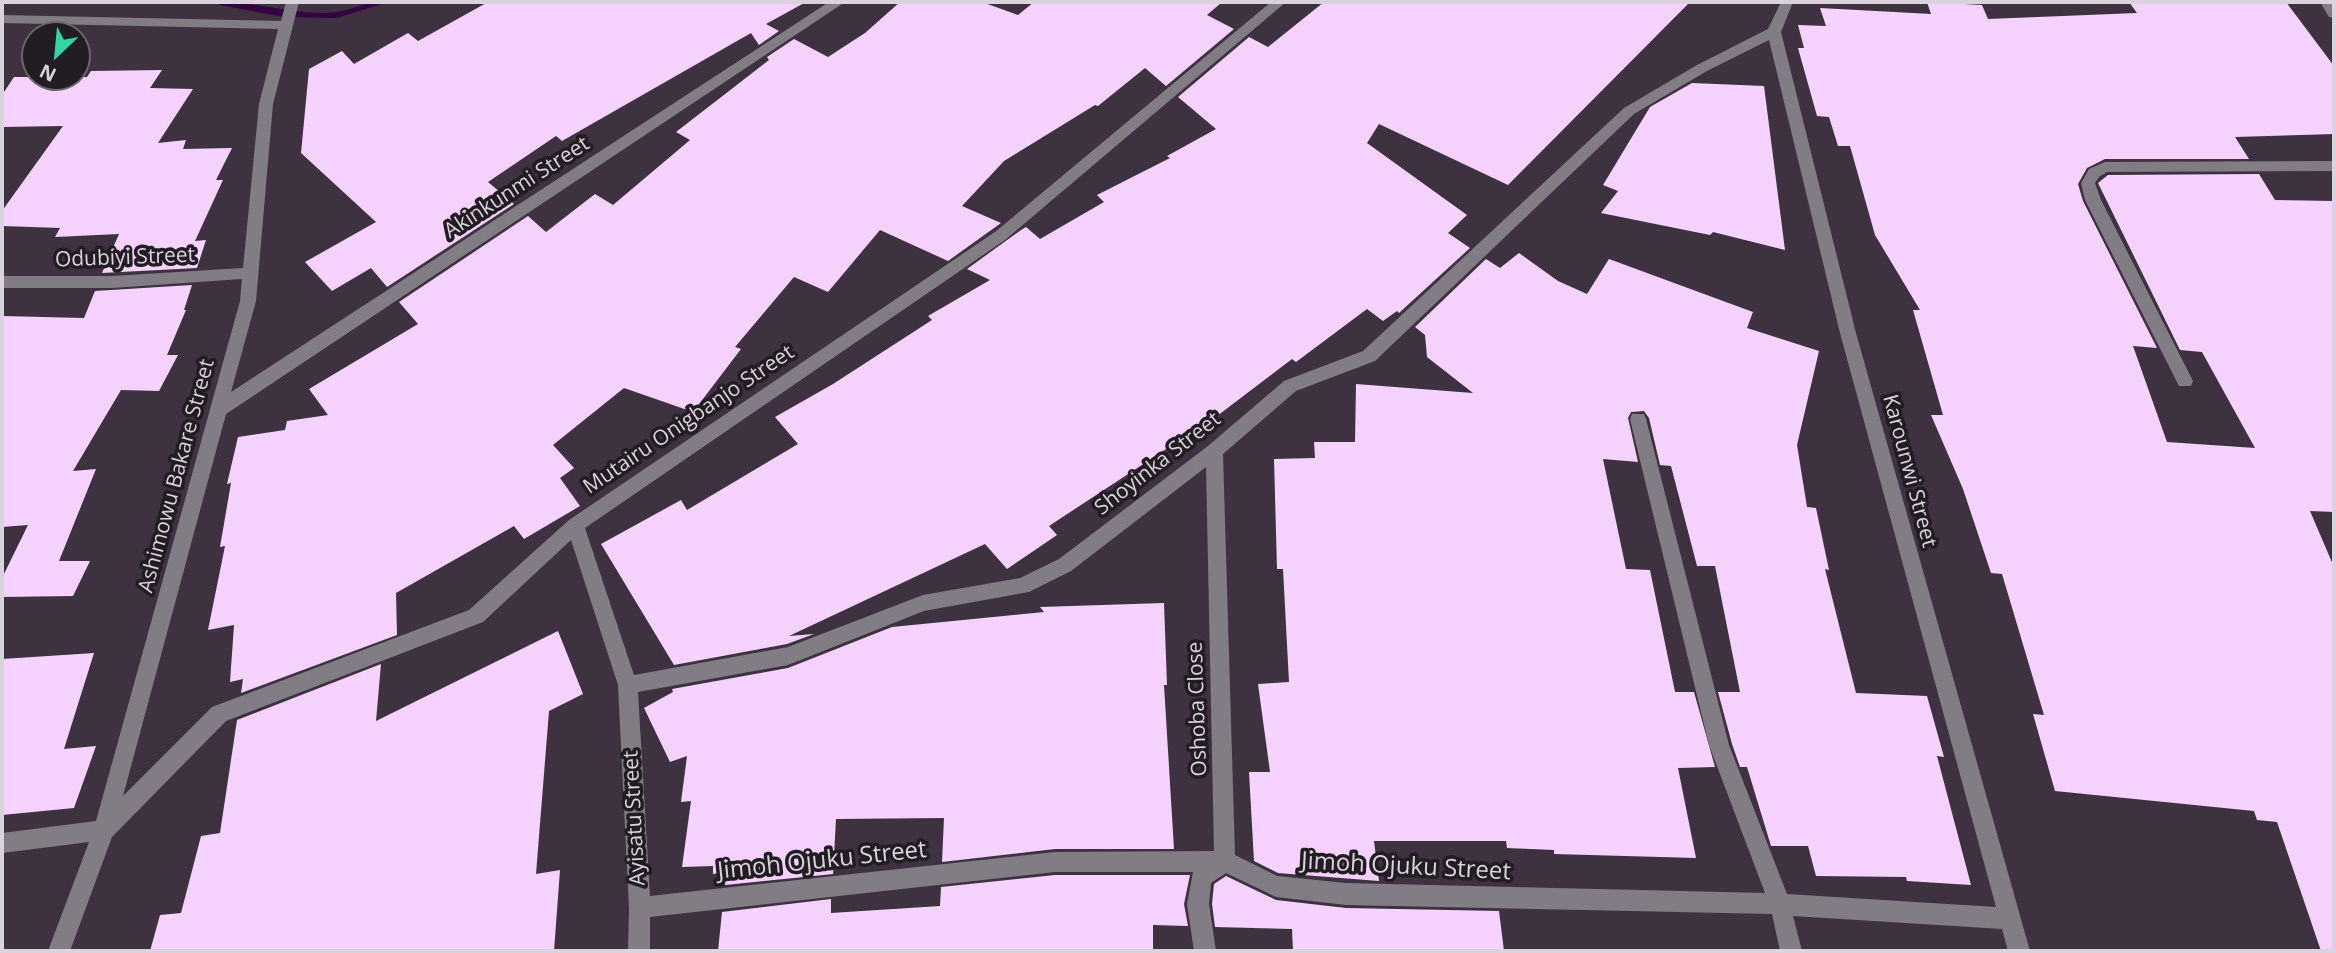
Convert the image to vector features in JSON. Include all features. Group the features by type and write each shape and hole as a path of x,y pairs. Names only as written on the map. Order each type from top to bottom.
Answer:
{"street":[{"name":"Ashimowu Bakare Street","path":"59,951 104,830 248,301 266,104 291,2"},
{"name":"Akinkunmi Street","path":"218,410 838,2"},
{"name":"Mutairu Onigbanjo Street","path":"104,830 219,714 476,617 575,525 1000,236 1279,2"},
{"path":"1774,32 1787,2"},
{"path":"2326,2 2334,13"},
{"path":"2,19 285,25"},
{"name":"Shoyinka Street","path":"628,685 788,656 923,603 1022,586 1065,565 1214,451 1290,386 1369,356 1629,111 1702,68 1774,32"},
{"name":"Karounwi Street","path":"1774,32 1848,332 2019,951"},
{"path":"2185,381 2093,200 2088,183 2094,173 2105,167 2334,166"},
{"name":"Odubiyi Street","path":"2,282 112,282 250,274"},
{"path":"1638,419 1719,745 1780,904 1791,951"},
{"name":"Oshoba Close","path":"1214,451 1225,861"},
{"path":"575,525 628,685"},
{"name":"Ayisatu Street","path":"628,685 640,908 639,951"},
{"path":"2,843 104,830"},
{"path":"1205,951 1198,904 1201,877 1225,861"},
{"name":"Jimoh Ojuku Street","path":"640,908 1055,862 1225,861 1276,886 1346,894 1780,904 2010,919"}],"building":[{"path":"488,2 806,2 766,24 779,31 759,45 751,33 562,141 556,136 488,182 514,204 387,287 371,268 332,291 305,262 376,222 301,153 309,69 342,51 354,64 408,33 418,41"},
{"path":"900,2 982,2 1018,15 1034,2 1222,2 1207,15 1234,29 1166,86 1145,68 1098,106 1095,105 1004,161 962,206 1001,223 948,261 880,230 828,292 794,277 735,347 741,349 693,412 624,388 553,445 574,468 560,478 580,506 524,539 514,526 396,593 397,635 241,693 243,679 230,682 234,625 208,630 225,546 220,547 231,483 227,484 238,437 285,430 287,421 328,415 309,389 418,324 399,302 528,216 546,232 595,194 613,205 690,140 676,132 769,60 767,57 794,39 828,57 865,33"},
{"path":"1324,2 1690,2 1508,185 1379,124 1367,143 1467,215 1448,233 1470,248 1399,313 1397,311 1383,321 1367,309 1296,362 1292,359 1221,413 1049,526 1057,535 1007,569 985,544 789,636 814,634 787,644 674,665 601,544 681,500 687,510 798,444 775,417 833,384 932,320 928,316 990,280 967,269 1021,230 1026,227 1040,239 1104,202 1097,195 1170,158 1167,156 1216,129 1178,97 1249,37 1268,47"},
{"path":"1927,2 1982,5 1988,19 2137,13 2129,2 2286,2 2334,66 2334,134 2235,137 2249,159 2105,159 2087,168 2078,184 2083,201 2157,348 2133,346 2167,442 2255,448 2202,352 2180,350 2098,183 2108,175 2259,174 2275,200 2334,201 2334,512 2310,511 2334,567 2334,951 2321,951 2277,822 2257,820 2254,811 2055,791 2033,714 2044,715 2002,574 1991,573 1963,489 1931,415 1943,415 1913,310 1920,310 1875,235 1850,146 1838,146 1829,117 1817,116 1798,48 1804,48 1798,25 1826,26 1820,8 1931,14"},
{"path":"162,70 150,88 193,89 158,143 186,140 183,149 232,148 216,180 223,180 195,241 206,240 197,268 102,273 119,234 55,237 60,228 2,226 2,211 63,126 2,127 2,95 14,77 21,77 21,91 91,91 91,71"},
{"path":"1692,83 1764,86 1785,250 1713,232 1710,235 1601,213 1618,191 1603,185 1650,107"},
{"path":"1519,253 1558,281 1587,294 1609,259 1753,312 1747,328 1819,351 1797,445 1807,507 1816,508 1829,570 1825,569 1856,693 1927,696 1944,757 1937,756 1971,885 1907,881 1906,877 1816,876 1808,846 1771,846 1747,767 1740,767 1732,744 1718,692 1740,692 1715,566 1697,566 1671,466 1660,465 1649,418 1644,411 1631,412 1628,418 1638,462 1603,459 1626,569 1650,570 1675,692 1694,692 1715,767 1678,768 1696,858 1554,854 1554,850 1507,848 1506,841 1374,841 1379,881 1278,873 1254,861 1249,772 1270,772 1258,684 1289,682 1283,569 1277,569 1274,459 1315,458 1314,442 1355,442 1356,384 1473,393 1427,357 1425,335 1415,327 1486,259 1500,268"},
{"path":"192,285 186,310 167,355 178,355 159,391 121,390 73,471 96,469 59,561 90,561 73,596 2,597 2,578 28,525 2,527 2,316 84,318 95,291"},
{"path":"1164,603 1167,685 1164,685 1174,849 1055,849 942,862 944,818 836,819 833,874 725,885 726,872 713,874 713,866 682,867 691,801 681,802 687,756 670,762 644,708 673,692 672,689 788,668 892,627 1044,612 1040,607"},
{"path":"558,631 583,694 549,711 536,874 560,870 554,951 150,951 160,915 181,913 201,836 220,833 237,720 381,664 376,721"},
{"path":"94,653 64,749 96,746 74,808 2,815 2,659"},
{"path":"1055,875 1190,875 1184,904 1188,926 1153,925 1153,951 718,951 722,912 831,899 831,913 940,906 941,887"},
{"path":"1226,876 1276,900 1346,908 1499,911 1504,951 1293,951 1292,929 1215,927 1212,904 1214,884"}],"waterway":[{"path":"220,2 284,14 337,15 379,2"}]}
